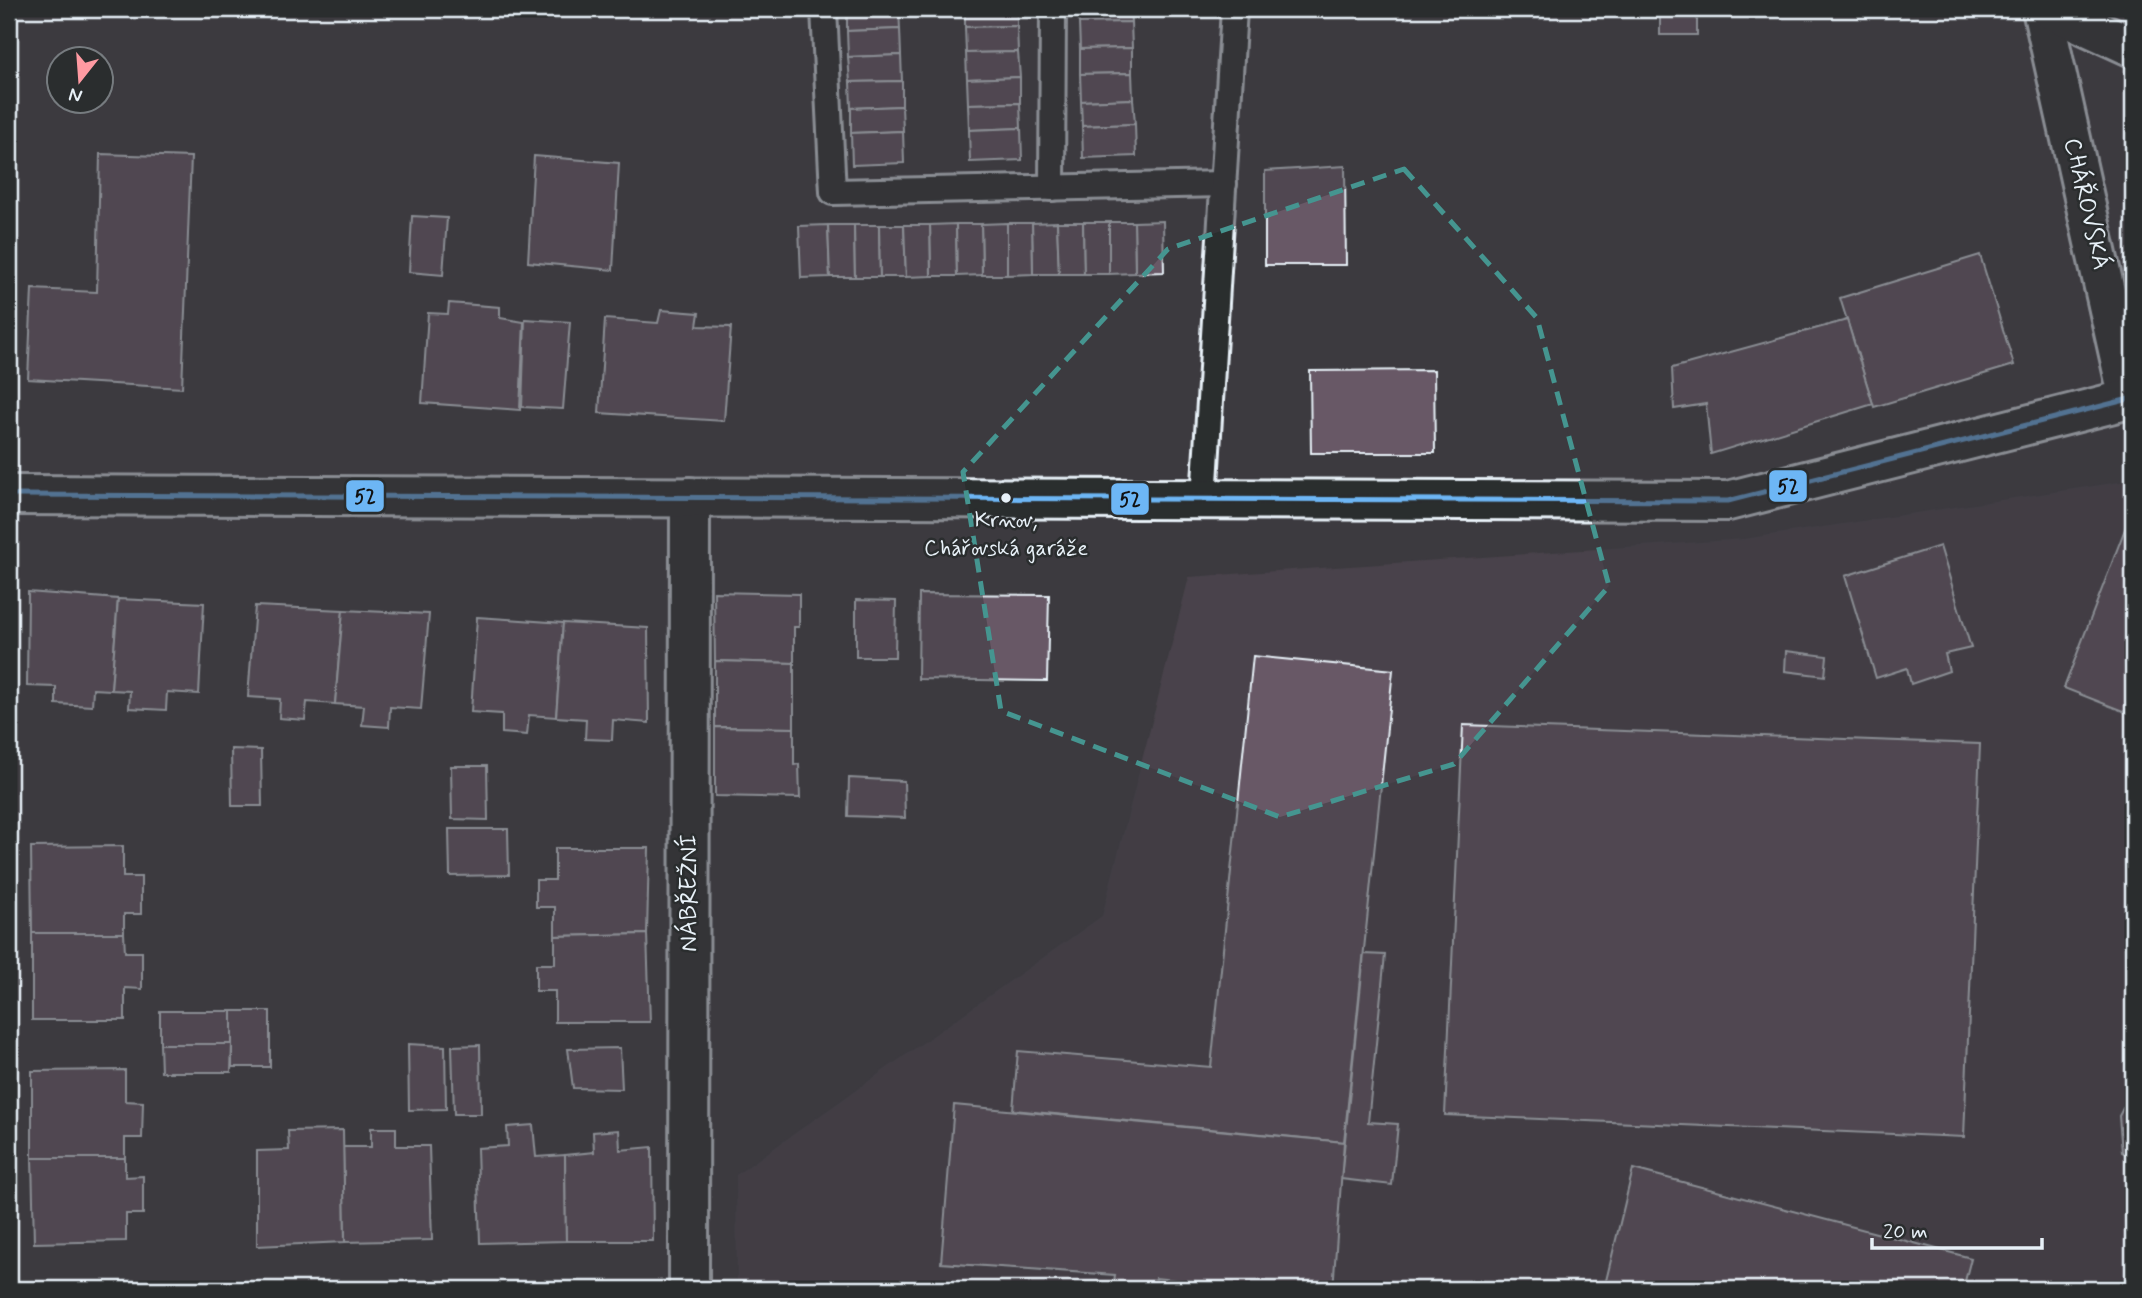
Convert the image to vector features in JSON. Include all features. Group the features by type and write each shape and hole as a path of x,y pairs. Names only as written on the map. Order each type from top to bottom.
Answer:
{"street":[{"name":"CHÁŘOVSKÁ","path":"9,495 1728,501 2131,399 2042,9"},
{"path":"2050,9 2133,47"},
{"name":"NÁBŘEŽNÍ","path":"689,1289 690,497"}],"lane":[{"path":"824,9 833,192 1224,184"},
{"path":"1052,188 1053,9"},
{"path":"1204,499 1234,9"}],"highlighted area":[{"path":"1404,169 1537,318 1609,586 1454,764 1280,817 1001,711 963,472 1168,249"}],"shaded area":[{"path":"2133,480 2133,1289 737,1289 736,1175 1102,916 1189,577 1744,539"}],"building":[{"path":"847,9 899,9 900,29 847,31"},
{"path":"965,9 1017,9 1017,26 965,27"},
{"path":"1078,9 1130,9 1131,22 1079,23"},
{"path":"1660,9 1697,9 1697,35 1660,35"},
{"path":"1131,22 1132,48 1080,49 1079,23"},
{"path":"1017,26 1018,52 966,53 965,27"},
{"path":"900,29 901,55 848,57 847,31"},
{"path":"1132,48 1132,73 1080,74 1080,49"},
{"path":"1018,52 1020,77 967,79 966,53"},
{"path":"901,55 902,81 850,82 848,57"},
{"path":"1132,73 1133,99 1081,101 1080,74"},
{"path":"1020,77 1020,103 968,104 967,79"},
{"path":"902,81 902,106 851,108 850,82"},
{"path":"1133,99 1135,124 1082,126 1081,101"},
{"path":"1020,103 1021,128 969,130 968,104"},
{"path":"902,106 903,131 851,133 851,108"},
{"path":"1135,124 1136,156 1083,158 1082,126"},
{"path":"1021,128 1022,160 970,162 969,130"},
{"path":"903,131 904,163 852,165 851,133"},
{"path":"100,154 191,157 182,388 28,379 32,289 97,292"},
{"path":"534,156 619,163 613,270 528,262"},
{"path":"1345,166 1346,265 1265,265 1265,171"},
{"path":"412,216 447,218 443,275 409,272"},
{"path":"1163,221 1164,272 1135,273 1134,222"},
{"path":"1057,222 1059,274 1033,274 1032,223"},
{"path":"1057,222 1083,222 1084,274 1059,274"},
{"path":"1083,222 1109,222 1109,274 1084,274"},
{"path":"1109,222 1134,222 1135,273 1109,274"},
{"path":"1007,223 1007,275 982,275 981,224"},
{"path":"1007,223 1032,223 1033,274 1007,275"},
{"path":"956,224 957,276 931,276 930,225"},
{"path":"956,224 981,224 982,275 957,276"},
{"path":"828,225 830,277 801,278 799,226"},
{"path":"828,225 854,225 855,277 830,277"},
{"path":"854,225 879,225 880,277 855,277"},
{"path":"879,225 904,225 906,277 880,277"},
{"path":"904,225 930,225 931,276 906,277"},
{"path":"1980,255 2014,365 1874,407 1840,298"},
{"path":"449,303 500,307 500,318 524,322 520,410 422,403 428,313 448,314"},
{"path":"661,310 699,313 697,326 731,327 724,421 599,413 605,319 658,323"},
{"path":"525,319 570,322 563,409 522,407"},
{"path":"1847,320 1873,404 1711,454 1706,404 1674,409 1672,368"},
{"path":"1434,370 1435,453 1311,453 1310,371"},
{"path":"2133,508 2133,715 2064,688"},
{"path":"1940,546 1971,648 1945,654 1949,671 1911,684 1907,668 1876,678 1845,576"},
{"path":"28,592 118,599 111,690 93,689 92,706 56,704 56,687 27,686"},
{"path":"714,592 799,594 799,627 794,627 794,663 715,661"},
{"path":"919,594 1049,595 1047,681 918,679"},
{"path":"118,599 204,603 199,694 167,692 166,710 129,708 130,691 111,690"},
{"path":"856,600 896,601 895,657 856,657"},
{"path":"255,606 343,610 335,704 307,702 305,720 279,718 280,699 248,697"},
{"path":"343,610 429,614 421,709 390,707 389,727 362,725 364,706 335,704"},
{"path":"477,617 563,623 556,717 529,715 527,735 502,733 502,714 471,712"},
{"path":"563,623 648,628 649,723 613,720 612,740 585,739 586,719 556,717"},
{"path":"1786,651 1827,656 1825,676 1785,671"},
{"path":"1253,656 1393,670 1344,1142 1013,1110 1018,1051 1211,1067"},
{"path":"715,661 794,663 794,728 715,727"},
{"path":"1463,725 1980,744 1964,1137 1445,1115"},
{"path":"715,727 794,728 794,765 799,764 800,798 715,796"},
{"path":"231,749 261,750 262,806 232,806"},
{"path":"451,766 487,766 488,820 452,819"},
{"path":"849,778 904,781 905,818 848,816"},
{"path":"449,829 508,829 509,875 450,876"},
{"path":"123,846 123,877 141,877 141,914 124,914 124,933 32,933 31,847"},
{"path":"555,848 649,848 647,934 555,936 555,907 536,907 536,880 555,880"},
{"path":"32,933 124,933 125,952 142,952 142,989 125,988 125,1020 32,1020"},
{"path":"647,934 650,1022 555,1022 555,991 536,991 536,964 555,964 555,936"},
{"path":"1364,954 1385,955 1368,1122 1398,1124 1392,1185 1341,1179"},
{"path":"160,1011 232,1011 232,1044 160,1044"},
{"path":"232,1011 270,1011 270,1067 232,1067"},
{"path":"160,1044 232,1044 231,1072 161,1072"},
{"path":"408,1044 445,1046 446,1109 409,1110"},
{"path":"480,1045 481,1114 454,1114 452,1046"},
{"path":"620,1048 622,1089 573,1088 568,1049"},
{"path":"125,1070 125,1101 143,1102 142,1138 125,1138 125,1158 32,1158 32,1071"},
{"path":"2133,1089 2133,1157 2122,1152 2119,1116"},
{"path":"954,1105 1344,1142 1333,1289 1266,1289 1156,1278 1155,1289 1113,1289 1115,1275 941,1263"},
{"path":"533,1125 536,1157 565,1155 566,1241 480,1243 477,1148 508,1146 507,1127"},
{"path":"371,1128 396,1128 396,1146 429,1146 432,1240 345,1242 343,1147 371,1147"},
{"path":"343,1130 345,1242 257,1246 257,1151 289,1150 288,1131"},
{"path":"619,1130 620,1150 652,1147 653,1241 566,1241 565,1155 594,1152 593,1132"},
{"path":"32,1158 125,1158 125,1177 143,1176 143,1214 126,1214 126,1241 34,1243"},
{"path":"1633,1169 1971,1258 1963,1289 1604,1289"}],"transit line":[{"name":"52","path":"9,495 1728,501 2133,398"}],"place":[{"name":"Krnov, Chářovská garáže","path":"1006,498"}]}
